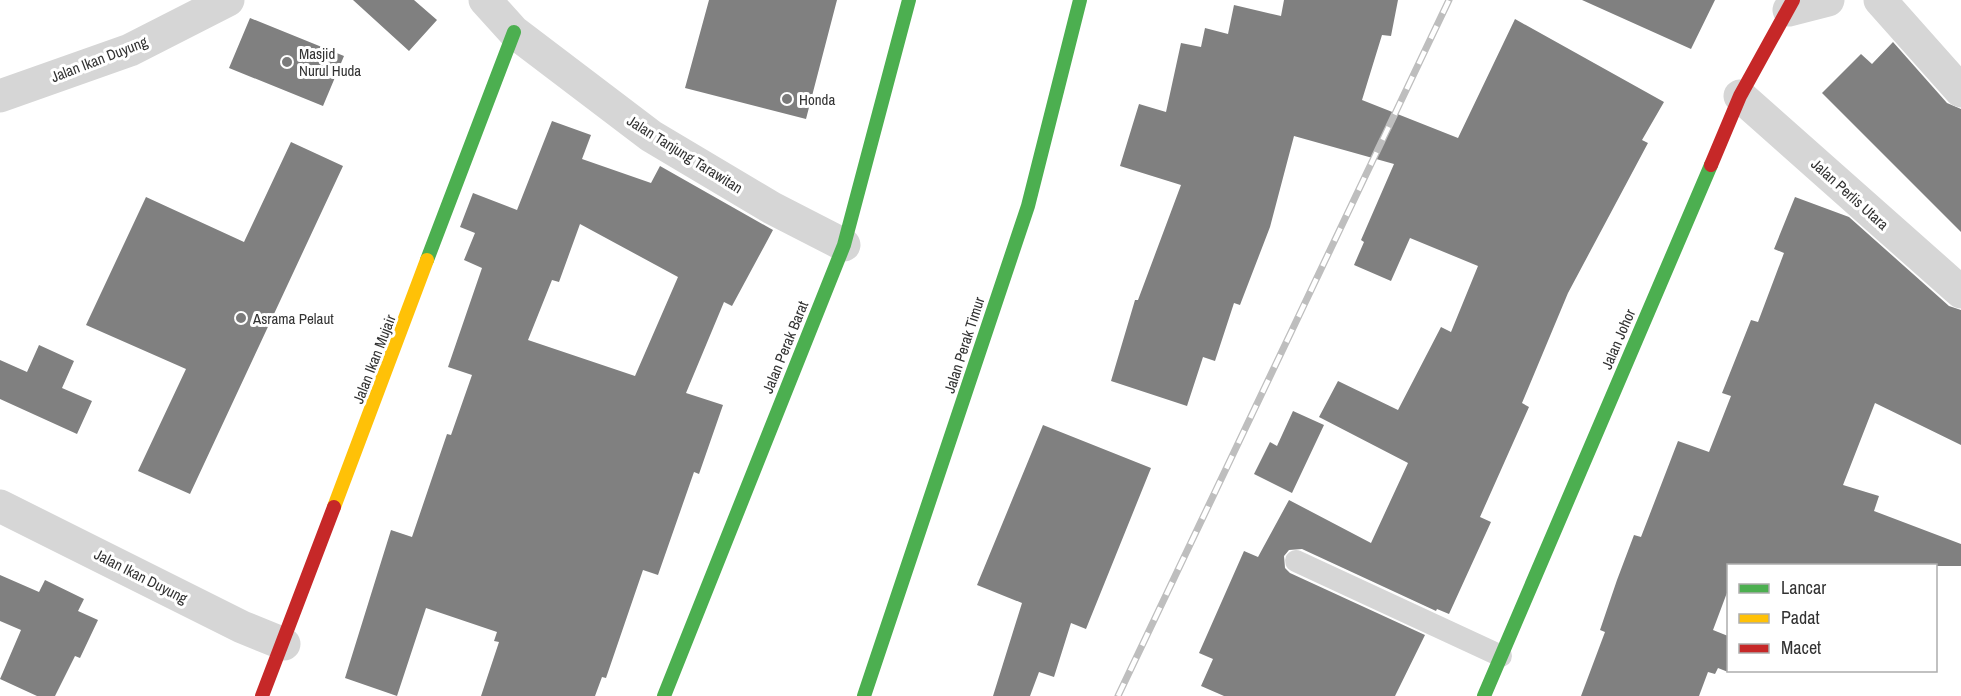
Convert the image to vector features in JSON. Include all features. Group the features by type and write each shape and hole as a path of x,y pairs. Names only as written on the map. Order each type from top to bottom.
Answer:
{"main road":[{"name":"Jalan Perak Barat","path":"664,696 844,245 909,0"},
{"name":"Jalan Perak Timur","path":"864,696 1028,206 1080,0"},
{"name":"Jalan Johor","path":"1484,696 1740,96 1791,5"},
{"name":"Jalan Ikan Mujair","path":"262,696 284,644 514,32"}],"street":[{"name":"Jalan Ikan Duyung","path":"0,96 130,50 228,0"},
{"name":"Jalan Tanjung Tarawitan","path":"485,0 514,32 651,136 772,208 844,245"},
{"path":"1791,5 1828,0"},
{"path":"1880,0 1961,91"},
{"name":"Jalan Perlis Utara","path":"1740,96 1961,292"},
{"name":"Jalan Ikan Duyung","path":"0,506 242,627 284,644"}],"lane":[{"path":"1296,561 1501,656"}],"building":[{"path":"353,0 414,0 437,20 409,51"},
{"path":"709,0 837,0 806,119 685,88"},
{"path":"1284,0 1398,0 1391,36 1382,35 1362,100 1458,138 1515,19 1664,102 1642,140 1648,143 1568,293 1522,403 1529,407 1480,517 1491,522 1449,614 1437,609 1436,611 1302,549 1289,550 1284,556 1285,568 1290,573 1425,635 1395,696 1224,696 1201,686 1213,659 1199,653 1244,551 1258,557 1289,500 1371,543 1408,463 1319,417 1338,381 1398,410 1441,327 1451,332 1478,266 1410,238 1391,281 1354,265 1364,242 1361,240 1394,164 1294,136 1270,227 1240,305 1234,303 1215,361 1203,357 1187,406 1111,381 1135,300 1138,300 1181,185 1120,166 1139,104 1166,112 1181,43 1201,47 1205,28 1228,34 1234,5 1281,16"},
{"path":"1582,0 1715,0 1691,49"},
{"name":"Masjid Nurul Huda","path":"250,18 344,56 323,106 229,68"},
{"path":"1893,42 1947,103 1961,109 1961,232 1822,93 1861,54 1872,64"},
{"path":"552,121 591,135 582,159 651,183 660,166 773,230 732,306 724,302 686,393 723,405 699,474 694,472 658,575 643,570 606,678 602,677 595,696 481,696 499,642 494,641 497,632 426,608 397,696 345,678 391,530 412,537 447,434 451,435 472,375 448,367 482,268 464,260 475,233 460,227 473,193 517,210","holes":["580,224 678,277 635,376 528,340 552,280 559,282"]},
{"path":"291,142 343,166 190,494 138,471 186,369 86,325 146,197 244,242"},
{"path":"1795,197 1849,217 1949,306 1961,310 1961,445 1875,403 1843,485 1879,496 1874,511 1961,544 1961,566 1727,564 1727,593 1713,630 1727,636 1727,672 1718,668 1715,674 1708,672 1699,696 1581,696 1605,632 1600,630 1634,535 1641,537 1678,441 1709,452 1731,396 1722,393 1751,320 1758,322 1784,253 1774,249"},
{"path":"39,345 74,361 62,388 92,401 77,434 0,399 0,360 27,372"},
{"path":"1293,411 1324,425 1292,493 1254,474 1270,442 1277,446"},
{"path":"1043,425 1151,468 1086,629 1071,623 1054,677 1039,672 1030,696 993,696 1022,603 977,585"},
{"path":"0,575 39,592 45,580 84,599 78,611 98,620 80,658 75,656 55,696 37,696 0,679 21,630 0,621"}],"railway":[{"path":"1118,696 1449,0"}],"traffic: fast":[{"path":"664,696 844,245 909,0"},
{"path":"864,696 1028,206 1080,0"},
{"path":"427,260 514,32"},
{"path":"1484,696 1711,165"}],"traffic: slow":[{"path":"334,507 427,260"}],"traffic: jam":[{"path":"1711,165 1740,96 1793,0"},
{"path":"262,696 334,507"}],"place":[{"name":"Masjid Nurul Huda","path":"287,62"},
{"name":"Honda","path":"787,99"},
{"name":"Asrama Pelaut","path":"241,318"}]}
